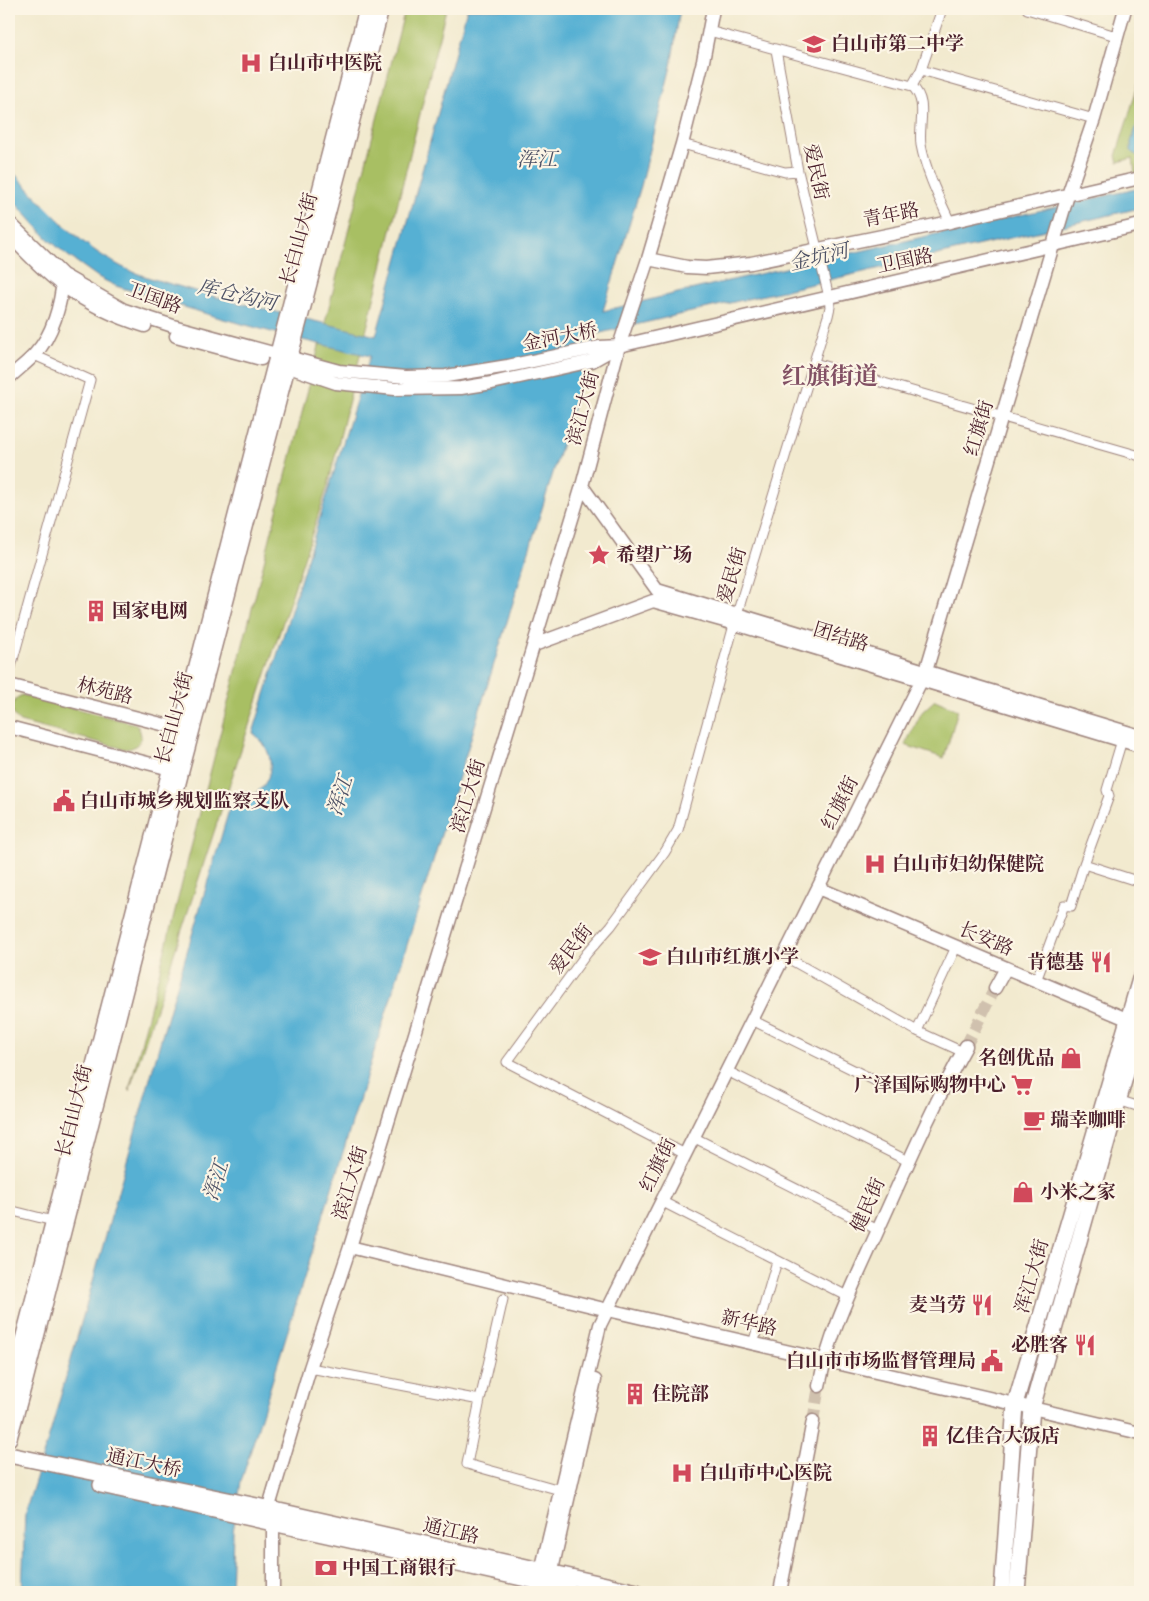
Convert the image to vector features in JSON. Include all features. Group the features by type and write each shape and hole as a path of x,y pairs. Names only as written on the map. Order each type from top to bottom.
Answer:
{"main road":[{"name":"长白山大街","path":"294,315 367,9"},
{"name":"长白山大街","path":"9,1438 59,1223 175,770 288,337 381,9"},
{"name":"浑江大街","path":"1017,1592 1032,1408 1118,1100 1136,1023 1140,979"},
{"name":"浑江大街","path":"1002,1592 1015,1404 1136,1023"},
{"name":"长白山大街","path":"9,1394 59,1223"},
{"path":"9,1455 18,1464"},
{"name":"通江大桥","path":"18,1464 263,1514"},
{"name":"通江路","path":"263,1514 587,1592"},
{"name":"通江路","path":"544,1583 637,1592"}],"street":[{"name":"滨江大街","path":"273,1592 263,1514 350,1247 582,486 619,346 648,259 682,144 703,61 713,9"},
{"path":"912,86 921,70 942,9"},
{"path":"1027,9 1116,36"},
{"name":"红旗街","path":"544,1583 560,1490 600,1325 924,676 1067,199 1094,119 1125,9"},
{"path":"709,30 912,86 918,92 922,101 921,145 934,187 950,222"},
{"name":"爱民街","path":"685,1154 508,1062 587,953 611,926 665,852 678,830 736,619 828,316 830,307 828,292 798,171 776,50"},
{"path":"921,70 1094,119"},
{"path":"682,144 785,172 798,171"},
{"name":"青年路","path":"648,259 687,267 720,268 751,263 1067,199 1140,178"},
{"name":"卫国路","path":"9,222 63,280"},
{"name":"卫国路","path":"619,346 828,292 1055,241 1140,226"},
{"name":"卫国路","path":"9,235 63,280 124,310 338,377"},
{"path":"9,378 44,343 54,323 63,280"},
{"name":"金河大桥","path":"338,377 446,376 508,366 600,347 619,346"},
{"name":"金河大桥","path":"338,377 396,390 461,388 592,361 619,346"},
{"path":"9,674 90,380 34,355"},
{"path":"814,363 1140,456"},
{"path":"534,645 655,596 582,486"},
{"name":"团结路","path":"655,596 924,676 1140,746"},
{"name":"团结路","path":"924,676 1140,736"},
{"name":"林苑路","path":"9,685 186,731"},
{"path":"9,727 175,770"},
{"path":"1036,980 1064,905 1071,906 1108,796 1106,790 1122,740"},
{"path":"1084,864 1140,882"},
{"name":"长安路","path":"818,888 1136,1023"},
{"path":"917,1031 956,947"},
{"path":"784,956 917,1031 965,1049"},
{"path":"995,988 1006,968"},
{"path":"752,1020 886,1086"},
{"name":"健民街","path":"819,1386 824,1360 847,1296 908,1161 965,1049"},
{"path":"727,1071 908,1161"},
{"path":"1118,1100 1140,1107"},
{"path":"693,1137 878,1230"},
{"path":"661,1201 847,1296"},
{"path":"9,1210 59,1223"},
{"name":"新华路","path":"350,1247 608,1310 1140,1433"},
{"path":"753,1344 777,1261"},
{"path":"503,1299 467,1464 560,1490"},
{"path":"544,1583 608,1325 608,1310"},
{"path":"310,1368 480,1400"},
{"path":"780,1592 813,1421"}],"green space":[{"path":"405,9 446,9 328,485 129,1091"},
{"path":"1140,79 1140,173 1135,174 1133,158 1118,162 1116,156"},
{"path":"22,695 136,724 141,737 140,741 134,747 125,749 20,722 16,719 12,708 15,701"},
{"path":"935,700 958,710 944,758 905,745 922,712"}],"water":[{"name":"浑江","path":"467,9 680,9 671,66 641,186 603,311 1140,188 1140,208 596,334 241,1482 233,1532 231,1592 22,1592 25,1513 51,1430 162,1036 232,800 245,798 256,793 264,785 269,775 268,753 263,742 253,733 370,356 220,318 116,286 98,277 48,239 9,196 9,168 58,219 84,242 98,253 131,271 211,296 376,336"},
{"path":"1140,116 1140,158 1131,151 1131,142"}],"tunnel":[{"path":"966,1046 995,988"},
{"path":"1013,1537 1024,1404 1055,1295"},
{"path":"813,1421 819,1386"}],"place":[{"name":"白山市第二中学","path":"814,44"},
{"name":"白山市中医院","path":"251,63"},
{"name":"希望广场","path":"599,555"},
{"name":"国家电网","path":"96,611"},
{"name":"白山市城乡规划监察支队","path":"64,801"},
{"name":"白山市妇幼保健院","path":"875,864"},
{"name":"白山市红旗小学","path":"650,957"},
{"name":"肯德基","path":"1101,962"},
{"name":"名创优品","path":"1071,1058"},
{"name":"广泽国际购物中心","path":"1022,1085"},
{"name":"瑞幸咖啡","path":"1034,1120"},
{"name":"小米之家","path":"1023,1192"},
{"name":"麦当劳","path":"982,1305"},
{"name":"必胜客","path":"1085,1345"},
{"name":"白山市市场监督管理局","path":"992,1361"},
{"name":"住院部","path":"635,1394"},
{"name":"亿佳合大饭店","path":"930,1436"},
{"name":"白山市中心医院","path":"682,1473"},
{"name":"中国工商银行","path":"326,1568"}],"district":[{"name":"红旗街道","path":"830,377"}],"water label":[{"name":"金坑河","path":"819,258"},
{"name":"库仓沟河","path":"237,296"}]}
